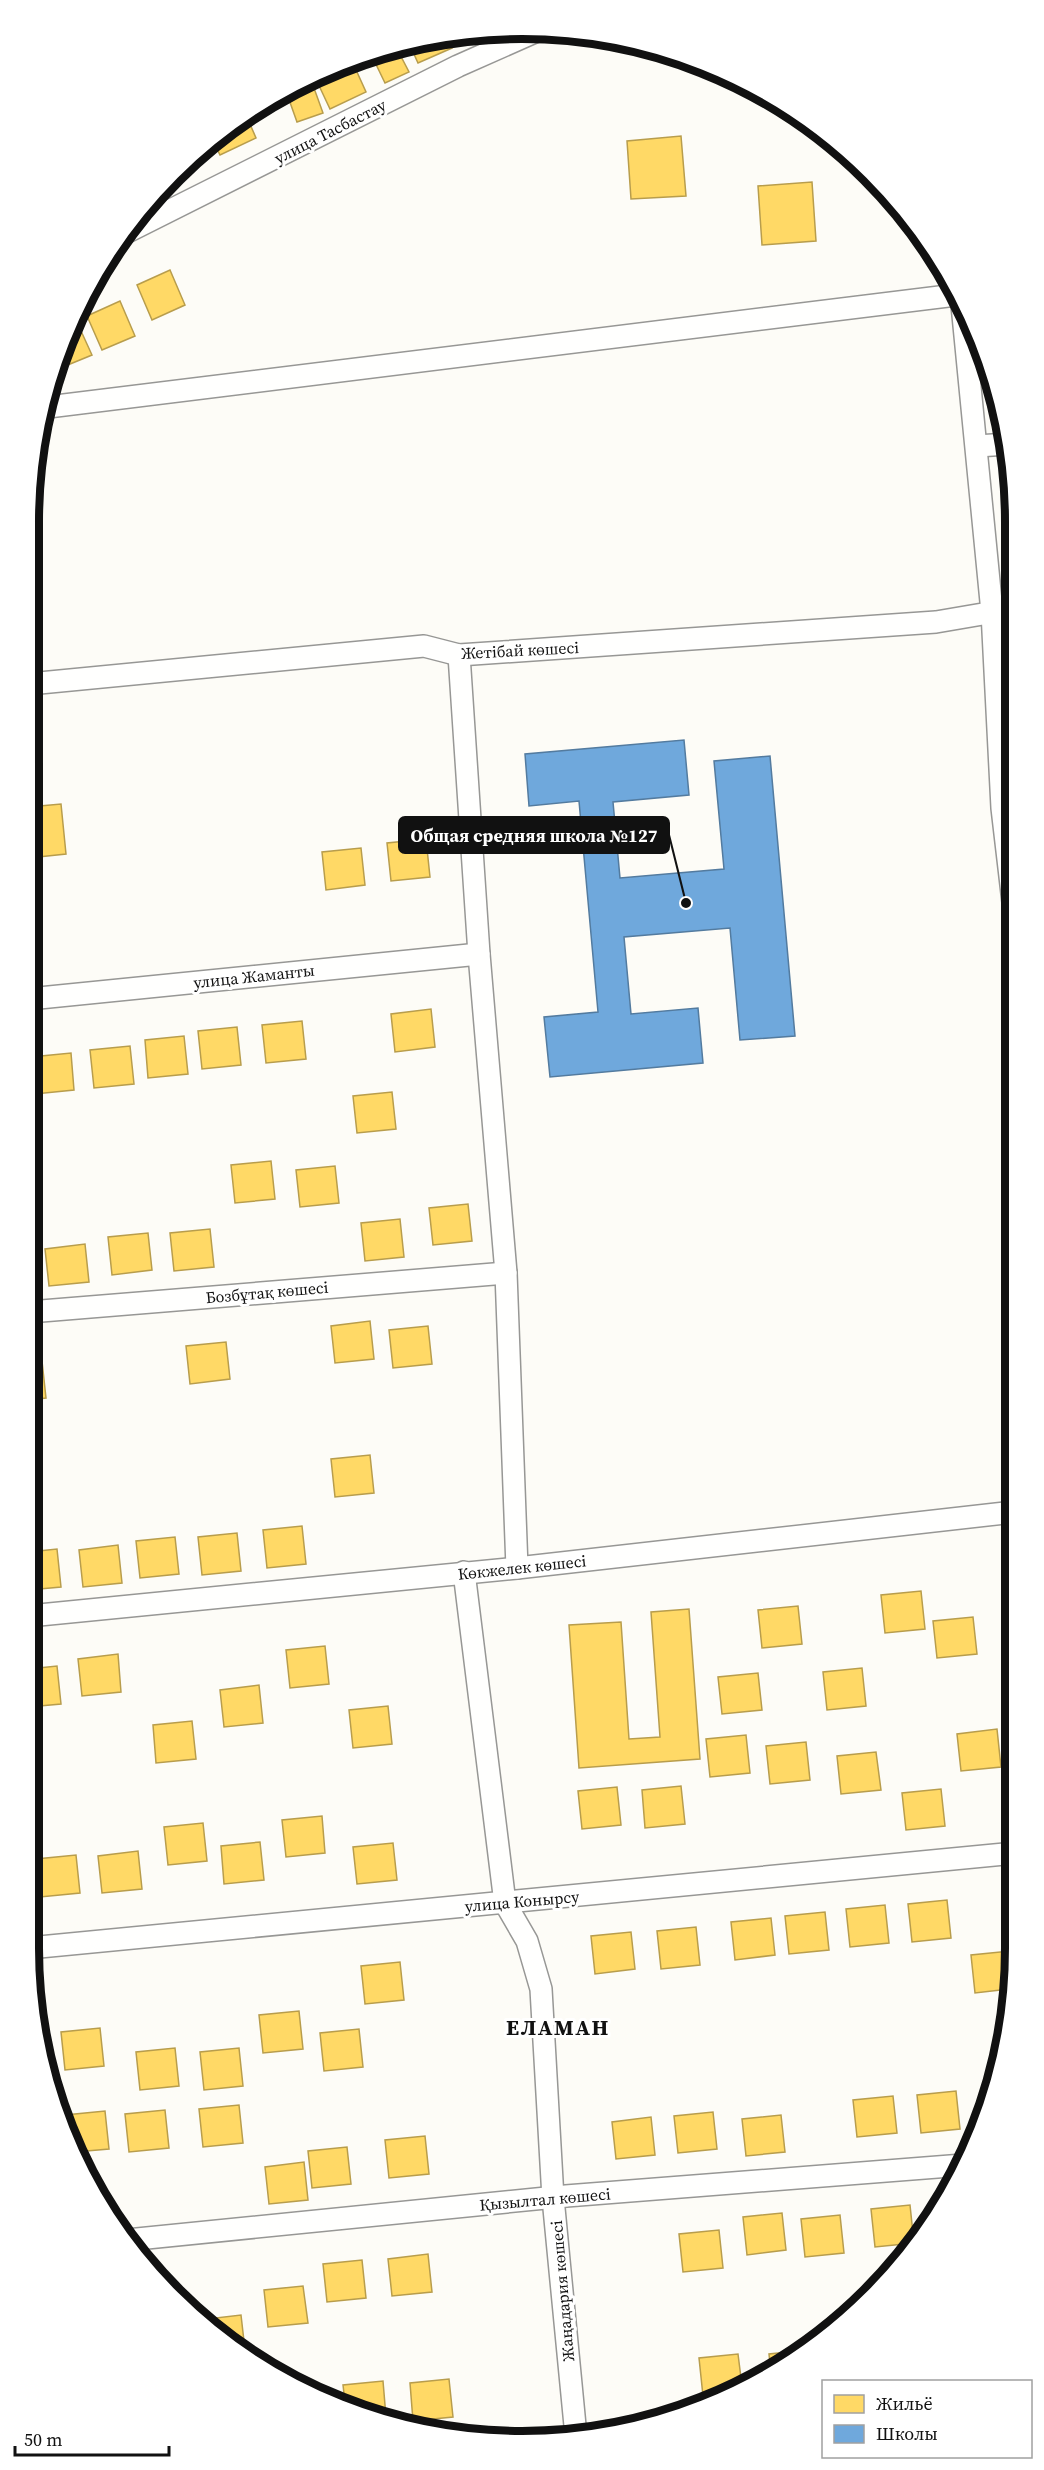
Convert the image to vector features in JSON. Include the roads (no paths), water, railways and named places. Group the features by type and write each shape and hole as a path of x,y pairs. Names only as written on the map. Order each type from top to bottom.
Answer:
{"street":[{"name":"улица Тасбастау","path":"155,209 519,39"},
{"path":"53,406 948,296"},
{"path":"965,329 977,446 1002,611 1005,729"},
{"path":"977,446 999,445"},
{"name":"Жетібай көшесі","path":"39,683 424,646 459,655 936,622 1002,611"},
{"path":"459,655 479,954 506,1273 518,1568"},
{"name":"улица Жаманты","path":"39,998 479,954"},
{"name":"Бозбұтақ көшесі","path":"39,1311 506,1273"},
{"name":"Көкжелек көшесі","path":"39,1615 518,1568 1005,1513"},
{"path":"464,1572 505,1903"},
{"name":"улица Конырсу","path":"39,1947 1005,1854"},
{"name":"Жаңадария көшесі","path":"505,1903 528,1941 541,1989 553,2198 575,2428"},
{"name":"Қызылтал көшесі","path":"137,2239 553,2198 953,2166"}],"place":[{"name":"Общая средняя школа №127","path":"686,903"}],"district":[{"name":"ЕЛАМАН","path":"558,2027"}]}
